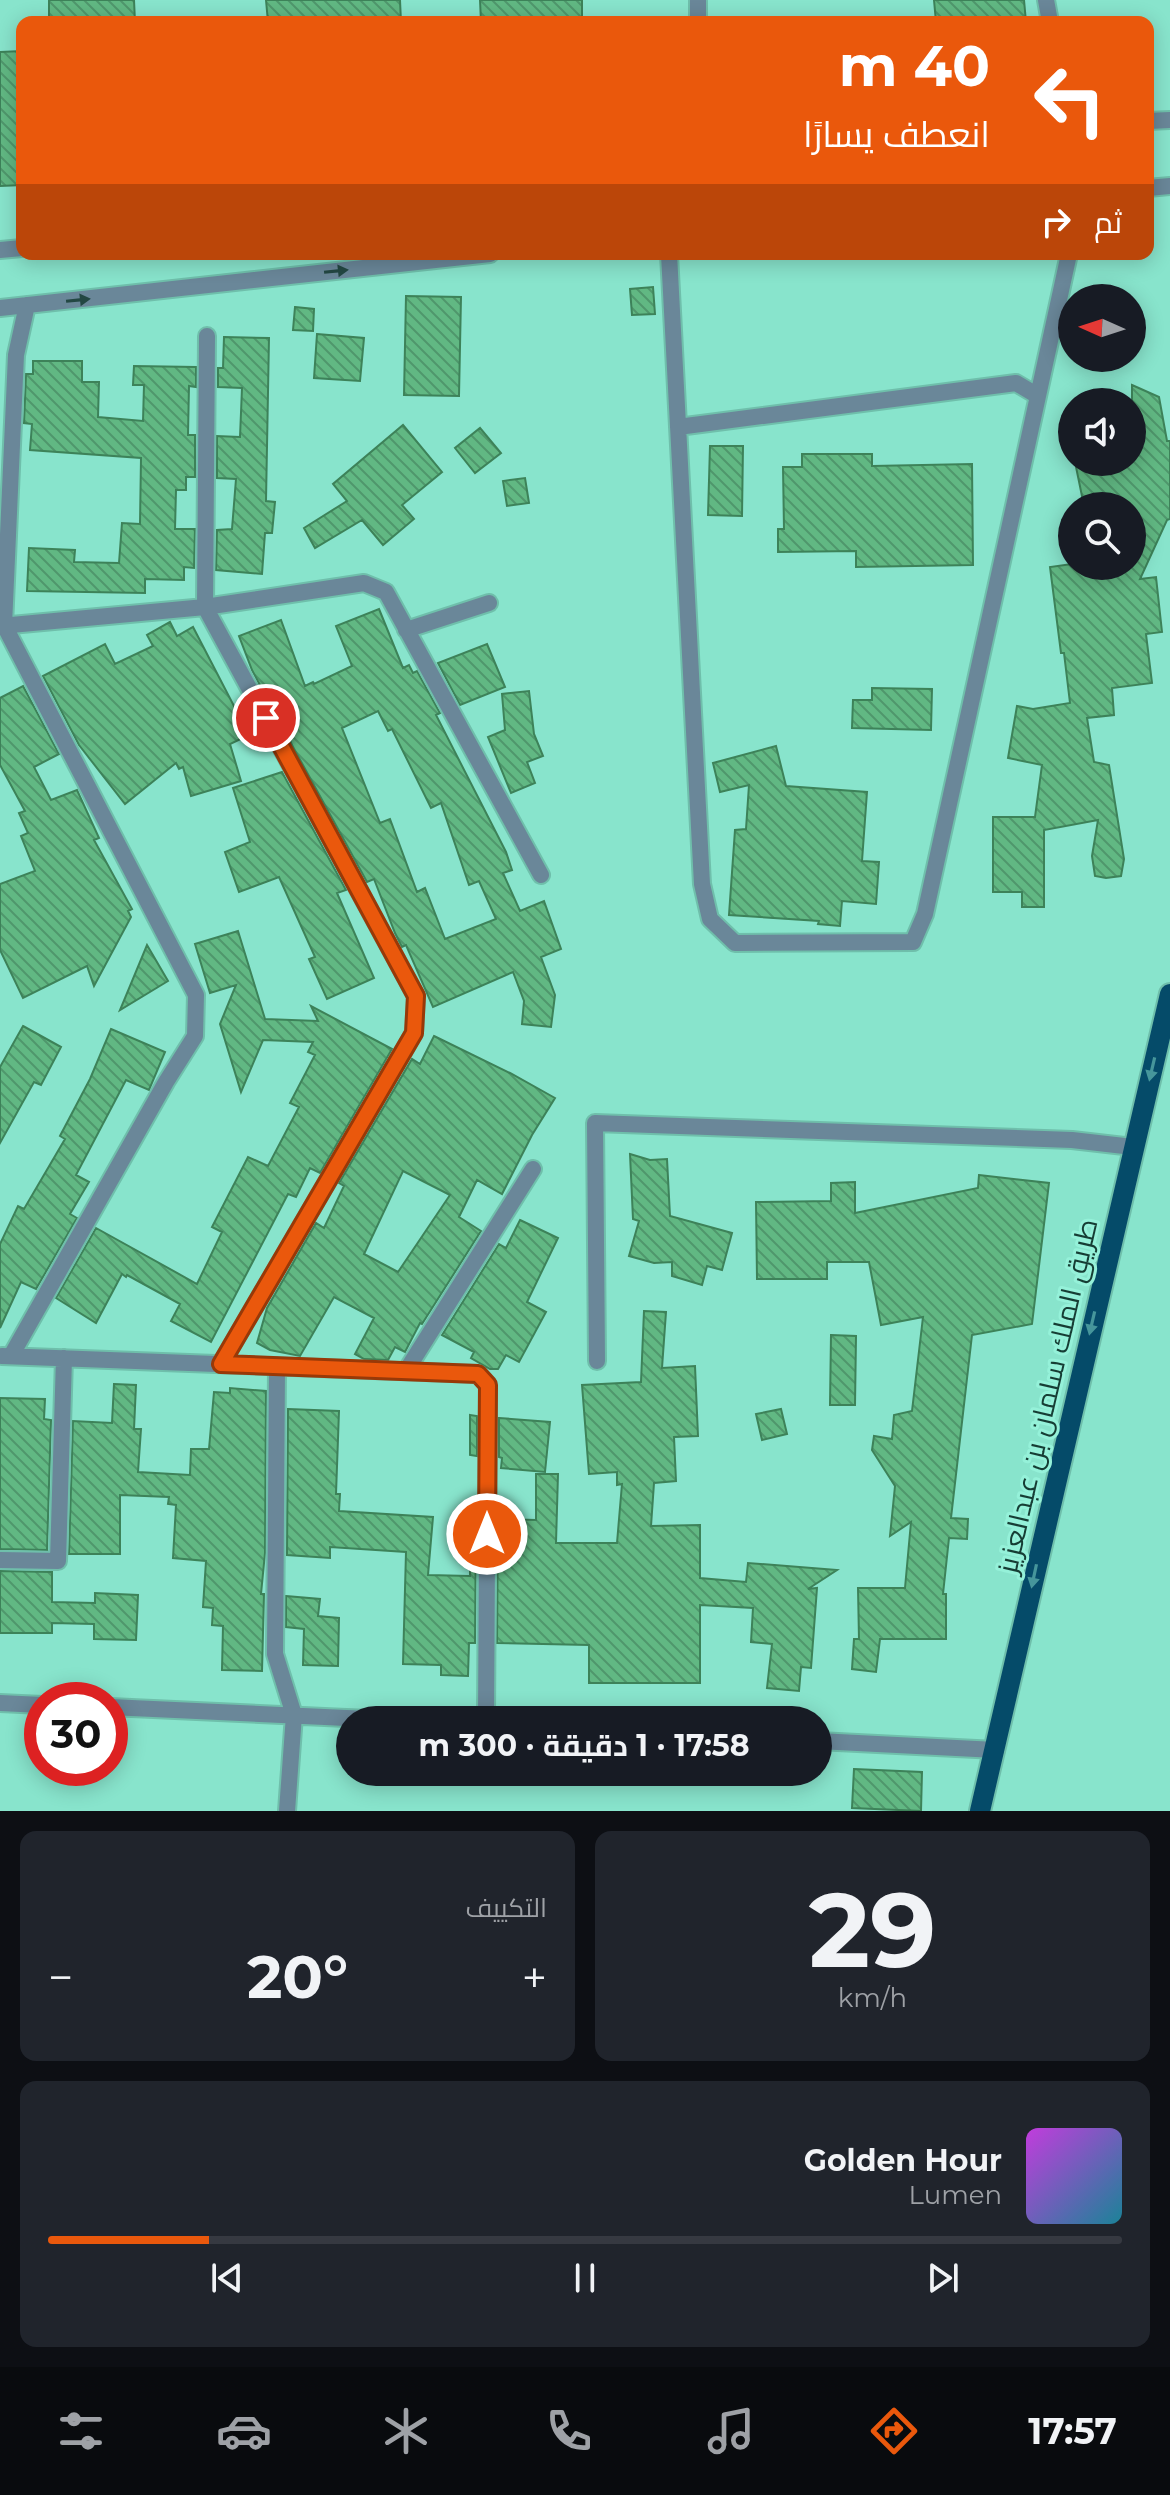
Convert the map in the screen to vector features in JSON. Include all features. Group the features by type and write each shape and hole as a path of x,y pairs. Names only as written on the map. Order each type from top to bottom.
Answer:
{"main road":[{"name":"طريق الملك سلمان بن عبدالعزيز","path":"980,1811 1170,994"}],"street":[{"path":"0,308 436,260"},
{"path":"669,260 702,884 710,919 735,943 913,942 925,914 1068,260"},
{"path":"27,305 16,355 2,626 196,995 195,1036 6,1356 478,1374 488,1385 486,1706"},
{"path":"207,336 205,607 416,996 414,1033 221,1364"},
{"path":"678,427 1016,383 1038,396"},
{"path":"2,626 205,607 364,583 386,592 541,875"},
{"path":"406,630 489,603"},
{"path":"597,1361 595,1123 1072,1140 1133,1147"},
{"path":"406,1371 533,1169"},
{"path":"0,1560 58,1561 64,1358"},
{"path":"277,1366 275,1654 294,1715 287,1811"},
{"path":"0,1703 24,1704"},
{"path":"128,1708 336,1717"},
{"path":"832,1742 996,1750"}],"building":[{"path":"49,0 134,0 135,16 49,16"},
{"path":"266,0 400,0 401,16 267,16"},
{"path":"480,0 582,0 582,16 481,16"},
{"path":"934,0 1024,0 1025,16 935,16"},
{"path":"16,51 16,185 0,186 0,52"},
{"path":"653,287 655,314 632,315 630,289"},
{"path":"406,296 461,297 459,396 404,395"},
{"path":"295,307 314,309 313,331 293,330"},
{"path":"317,334 364,338 360,381 314,378"},
{"path":"224,337 269,338 266,501 275,502 272,533 265,533 262,574 216,570 217,530 232,529 236,479 217,478 217,436 240,437 242,388 218,387 218,368 223,368"},
{"path":"33,361 82,361 82,382 99,382 98,417 143,421 144,385 133,385 134,366 196,367 196,387 189,386 188,435 195,435 195,477 186,477 186,490 176,490 175,529 195,529 194,568 184,567 184,580 145,579 145,593 27,591 29,548 75,550 74,562 119,563 122,523 140,524 141,458 30,450 32,424 24,423 26,374 33,374"},
{"path":"1146,391 1159,397 1167,441 1170,441 1170,519 1146,566 1146,492 1081,492 1078,476 1146,476"},
{"path":"403,425 442,472 402,505 414,519 383,545 362,520 315,548 304,528 347,501 333,484"},
{"path":"480,428 501,453 475,473 455,448"},
{"path":"710,446 743,446 742,516 708,515"},
{"path":"802,454 872,454 872,466 972,464 973,565 856,567 856,551 778,552 778,529 784,529 783,467 802,467"},
{"path":"525,478 529,503 507,506 503,481"},
{"path":"1058,566 1058,580 1146,580 1156,577 1162,632 1146,634 1152,683 1112,688 1114,715 1087,718 1094,762 1109,765 1124,859 1121,876 1095,876 1092,856 1098,820 1044,830 1044,907 1022,907 1022,892 993,892 993,817 1035,817 1042,765 1008,758 1017,706 1033,709 1070,703 1050,567"},
{"path":"379,609 403,668 409,665 413,673 417,671 506,852 512,870 503,873 520,911 544,901 561,949 541,957 555,995 551,1027 522,1024 524,1001 513,972 433,1007 406,945 402,947 395,933 374,879 367,882 292,745 282,719 279,721 252,670 239,636 281,620 305,686 352,666 336,626","holes":["378,711 388,731 392,729 431,808 441,803 469,885 479,881 496,919 445,939 425,888 417,892 390,819 380,823 342,728"]},
{"path":"170,622 177,636 193,627 249,735 230,744 241,781 191,796 183,767 179,769 176,763 125,804 79,745 43,676 105,644 115,664 153,646 147,635"},
{"path":"487,644 505,687 460,705 438,663"},
{"path":"23,686 59,754 34,767 51,800 77,790 99,838 94,840 132,909 128,911 131,917 94,986 87,966 23,998 0,950 0,884 35,871 21,836 28,833 19,813 25,811 0,765 0,698"},
{"path":"872,688 932,689 931,730 852,728 853,700 872,700"},
{"path":"529,691 534,734 543,756 527,762 535,783 511,793 488,737 505,730 502,694"},
{"path":"776,746 786,786 867,792 862,861 879,862 876,904 842,901 840,926 818,924 819,921 729,915 735,830 746,829 749,785 720,792 713,763"},
{"path":"282,772 346,890 337,893 374,978 327,999 309,959 315,957 279,877 239,892 225,852 250,842 233,788"},
{"path":"238,931 265,1019 318,1021 311,1006 392,1049 320,1173 310,1168 296,1197 288,1194 211,1342 171,1321 180,1304 122,1274 96,1323 56,1298 96,1228 197,1284 222,1232 212,1227 248,1157 268,1166 299,1107 290,1103 315,1055 308,1052 313,1042 263,1040 241,1092 220,1024 236,985 210,993 195,944"},
{"path":"147,945 168,981 120,1010"},
{"path":"23,1026 61,1047 41,1085 34,1082 0,1143 0,1067"},
{"path":"111,1029 165,1052 149,1090 126,1080 76,1175 89,1182 70,1214 77,1218 36,1289 21,1282 0,1328 0,1244 18,1206 24,1209 65,1139 60,1136 90,1079"},
{"path":"434,1036 555,1098 502,1194 477,1180 459,1217 481,1231 420,1323 405,1352 395,1347 388,1360 364,1359 355,1354 374,1318 334,1297 300,1356 270,1350 257,1343 267,1308 316,1223 324,1228 344,1186 339,1183 412,1059 420,1064","holes":["403,1171 450,1195 398,1272 364,1254"]},
{"path":"630,1154 650,1160 667,1159 670,1216 732,1233 722,1270 707,1266 702,1285 672,1276 672,1262 654,1263 629,1256 639,1221 633,1219"},
{"path":"979,1175 1049,1183 1032,1324 972,1335 951,1518 968,1519 967,1539 949,1538 943,1594 946,1594 946,1639 880,1639 876,1672 852,1669 854,1639 859,1639 858,1588 905,1588 911,1522 890,1536 895,1486 872,1450 874,1436 892,1439 894,1415 912,1411 923,1317 881,1325 869,1262 827,1262 827,1279 757,1279 756,1202 831,1201 831,1183 855,1182 855,1213 978,1188"},
{"path":"520,1220 558,1238 527,1302 546,1312 519,1362 506,1355 498,1369 490,1369 471,1358 474,1352 442,1335 499,1244 506,1248"},
{"path":"644,1311 666,1312 662,1368 695,1366 698,1436 674,1437 676,1481 654,1483 651,1526 700,1525 700,1578 746,1582 748,1563 837,1570 808,1589 817,1588 811,1668 801,1667 799,1691 767,1688 772,1644 751,1642 753,1608 700,1605 700,1683 589,1683 589,1645 497,1643 498,1519 536,1520 536,1474 558,1474 556,1543 617,1543 622,1484 617,1485 617,1472 589,1474 582,1385 641,1382"},
{"path":"831,1335 856,1336 855,1405 830,1405"},
{"path":"114,1384 136,1385 134,1429 141,1429 138,1472 190,1475 191,1449 209,1449 214,1392 230,1393 230,1388 266,1391 262,1671 222,1670 223,1626 212,1625 213,1608 203,1607 206,1561 173,1558 176,1505 168,1504 169,1497 120,1495 120,1554 69,1554 73,1421 112,1423"},
{"path":"0,1398 45,1399 44,1419 51,1420 47,1550 0,1549"},
{"path":"288,1409 339,1411 336,1494 340,1494 339,1511 433,1517 428,1575 470,1576 470,1519 476,1519 475,1643 469,1643 468,1676 441,1675 441,1665 403,1664 406,1552 330,1547 330,1558 287,1555"},
{"path":"781,1409 787,1434 762,1440 756,1414"},
{"path":"470,1415 477,1416 477,1456 470,1455"},
{"path":"499,1418 550,1422 545,1472 501,1468"},
{"path":"0,1571 52,1572 52,1602 95,1603 95,1593 138,1595 136,1640 94,1639 94,1624 52,1623 52,1633 0,1633"},
{"path":"286,1596 320,1599 318,1616 339,1618 338,1666 303,1665 304,1629 286,1627"},
{"path":"854,1769 922,1772 921,1811 852,1808"}],"route":[{"path":"266,718 416,996 414,1033 221,1364 478,1374 488,1385 487,1534"}]}
